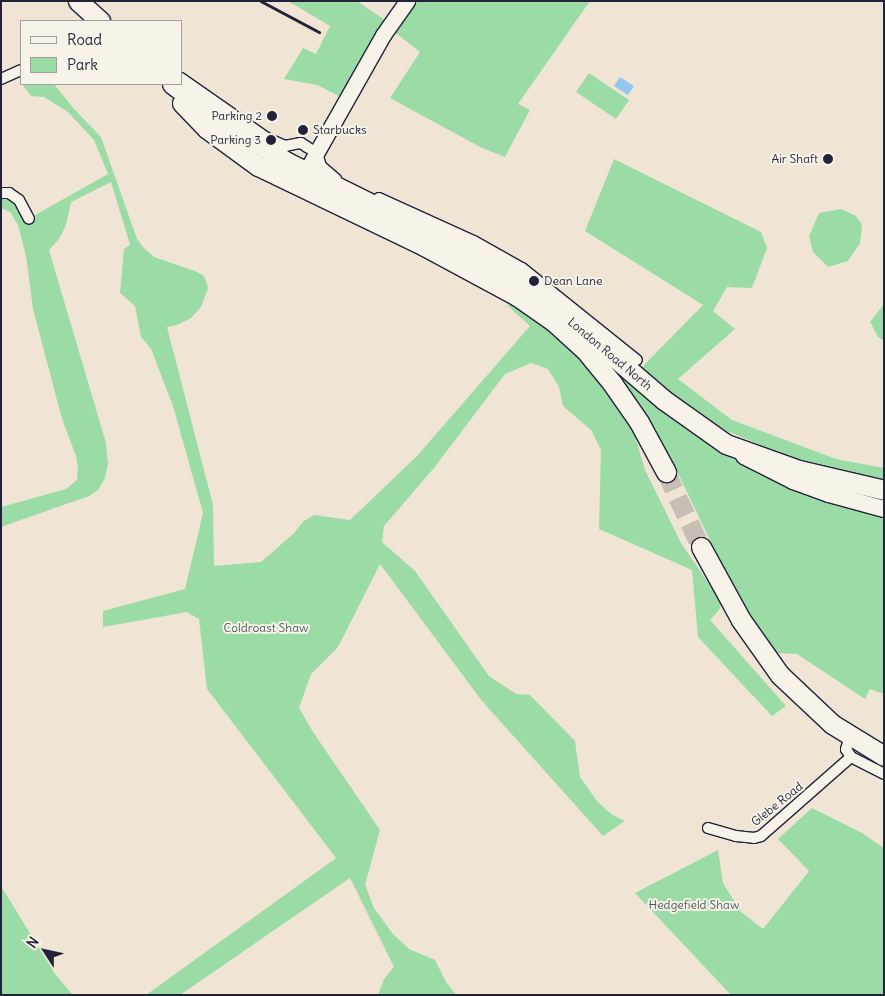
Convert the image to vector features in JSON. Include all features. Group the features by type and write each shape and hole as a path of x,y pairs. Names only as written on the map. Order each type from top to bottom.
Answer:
{"highway":[{"path":"78,1 99,20"},
{"path":"165,85 206,128 258,166 302,180"},
{"path":"174,85 241,128 302,180"},
{"name":"London Road North","path":"302,180 336,183 466,250 523,283 574,323 664,400 726,444"},
{"name":"London Road North","path":"302,180 517,296 552,321 585,350 612,383 639,422 666,472"},
{"path":"726,444 799,470 884,490"},
{"path":"701,547 737,612 765,656 803,699 850,736 884,756"}],"main road":[{"name":"London Road North","path":"726,444 759,466 794,481 829,494 884,509"}],"street":[{"path":"302,180 383,35 407,1"},
{"path":"1,78 20,70"},
{"path":"182,79 241,128 285,146 300,142 317,153 322,166 336,183"},
{"name":"London Road North","path":"336,183 474,241 522,268 637,360"},
{"path":"1,193 9,193 19,200 29,219"},
{"path":"850,736 846,749 850,757 884,774"},
{"name":"Glebe Road","path":"708,828 736,836 754,838 761,836 850,757"}],"green space":[{"path":"288,1 357,1 388,22 341,97 317,85 284,79 303,48 316,54 330,26"},
{"path":"418,1 590,1 518,104 530,110 505,157 482,148 390,98 420,52 392,30"},
{"path":"589,73 629,100 616,119 576,92"},
{"name":"Coldroast Shaw","path":"23,85 55,85 74,109 101,137 137,239 154,257 195,271 204,276 206,281 208,288 201,307 191,318 177,325 167,327 213,505 214,566 261,562 293,534 304,521 314,515 350,520 417,456 530,326 507,305 518,305 556,334 594,372 631,423 645,470 681,543 722,603 719,610 710,620 786,706 772,716 698,637 692,570 599,529 601,450 591,430 563,406 559,387 548,369 531,363 505,374 434,468 384,526 382,542 415,571 489,676 516,694 530,695 575,741 580,777 597,801 611,814 625,821 603,836 482,701 380,564 338,647 311,674 299,708 313,732 380,830 365,885 374,908 392,933 409,949 435,960 446,982 456,995 378,995 384,979 394,967 350,878 180,995 146,995 336,858 207,689 199,619 187,612 103,627 103,611 185,589 203,513 173,406 151,349 141,337 135,306 120,293 124,249 130,245 111,182 71,202 66,225 59,239 49,250 106,443 108,464 105,478 98,490 89,496 1,527 1,507 66,489 77,480 78,469 76,456 62,419 33,309 26,256 18,225 10,212 1,208 1,198 11,200 20,207 28,219 108,174 94,140 68,112 44,97 31,96"},
{"path":"614,159 761,232 767,248 752,288 727,287 713,311 735,329 678,379 732,420 836,459 884,468 884,481 793,459 718,427 666,390 642,367 703,305 585,231"},
{"path":"841,209 856,216 862,225 860,243 848,261 828,267 813,252 809,236 819,213"},
{"path":"884,304 884,341 878,337 870,322"},
{"path":"588,340 698,436 758,474 884,518 884,694 870,689 865,699 797,654 775,653 741,605 673,463 642,412"},
{"name":"Hedgefield Shaw","path":"812,808 862,833 884,848 884,995 731,995 635,893 718,850 723,883 741,912 763,929 809,871 778,839"},
{"path":"1,886 55,974 73,995 1,995"}],"water":[{"path":"620,77 634,86 628,95 614,86"}],"tunnel":[{"path":"666,472 701,547"}],"railway":[{"path":"261,1 319,32"}],"place":[{"name":"Parking 2","path":"272,116"},
{"name":"Starbucks","path":"303,130"},
{"name":"Parking 3","path":"271,140"},
{"name":"Air Shaft","path":"828,159"},
{"name":"Dean Lane","path":"534,281"}]}
